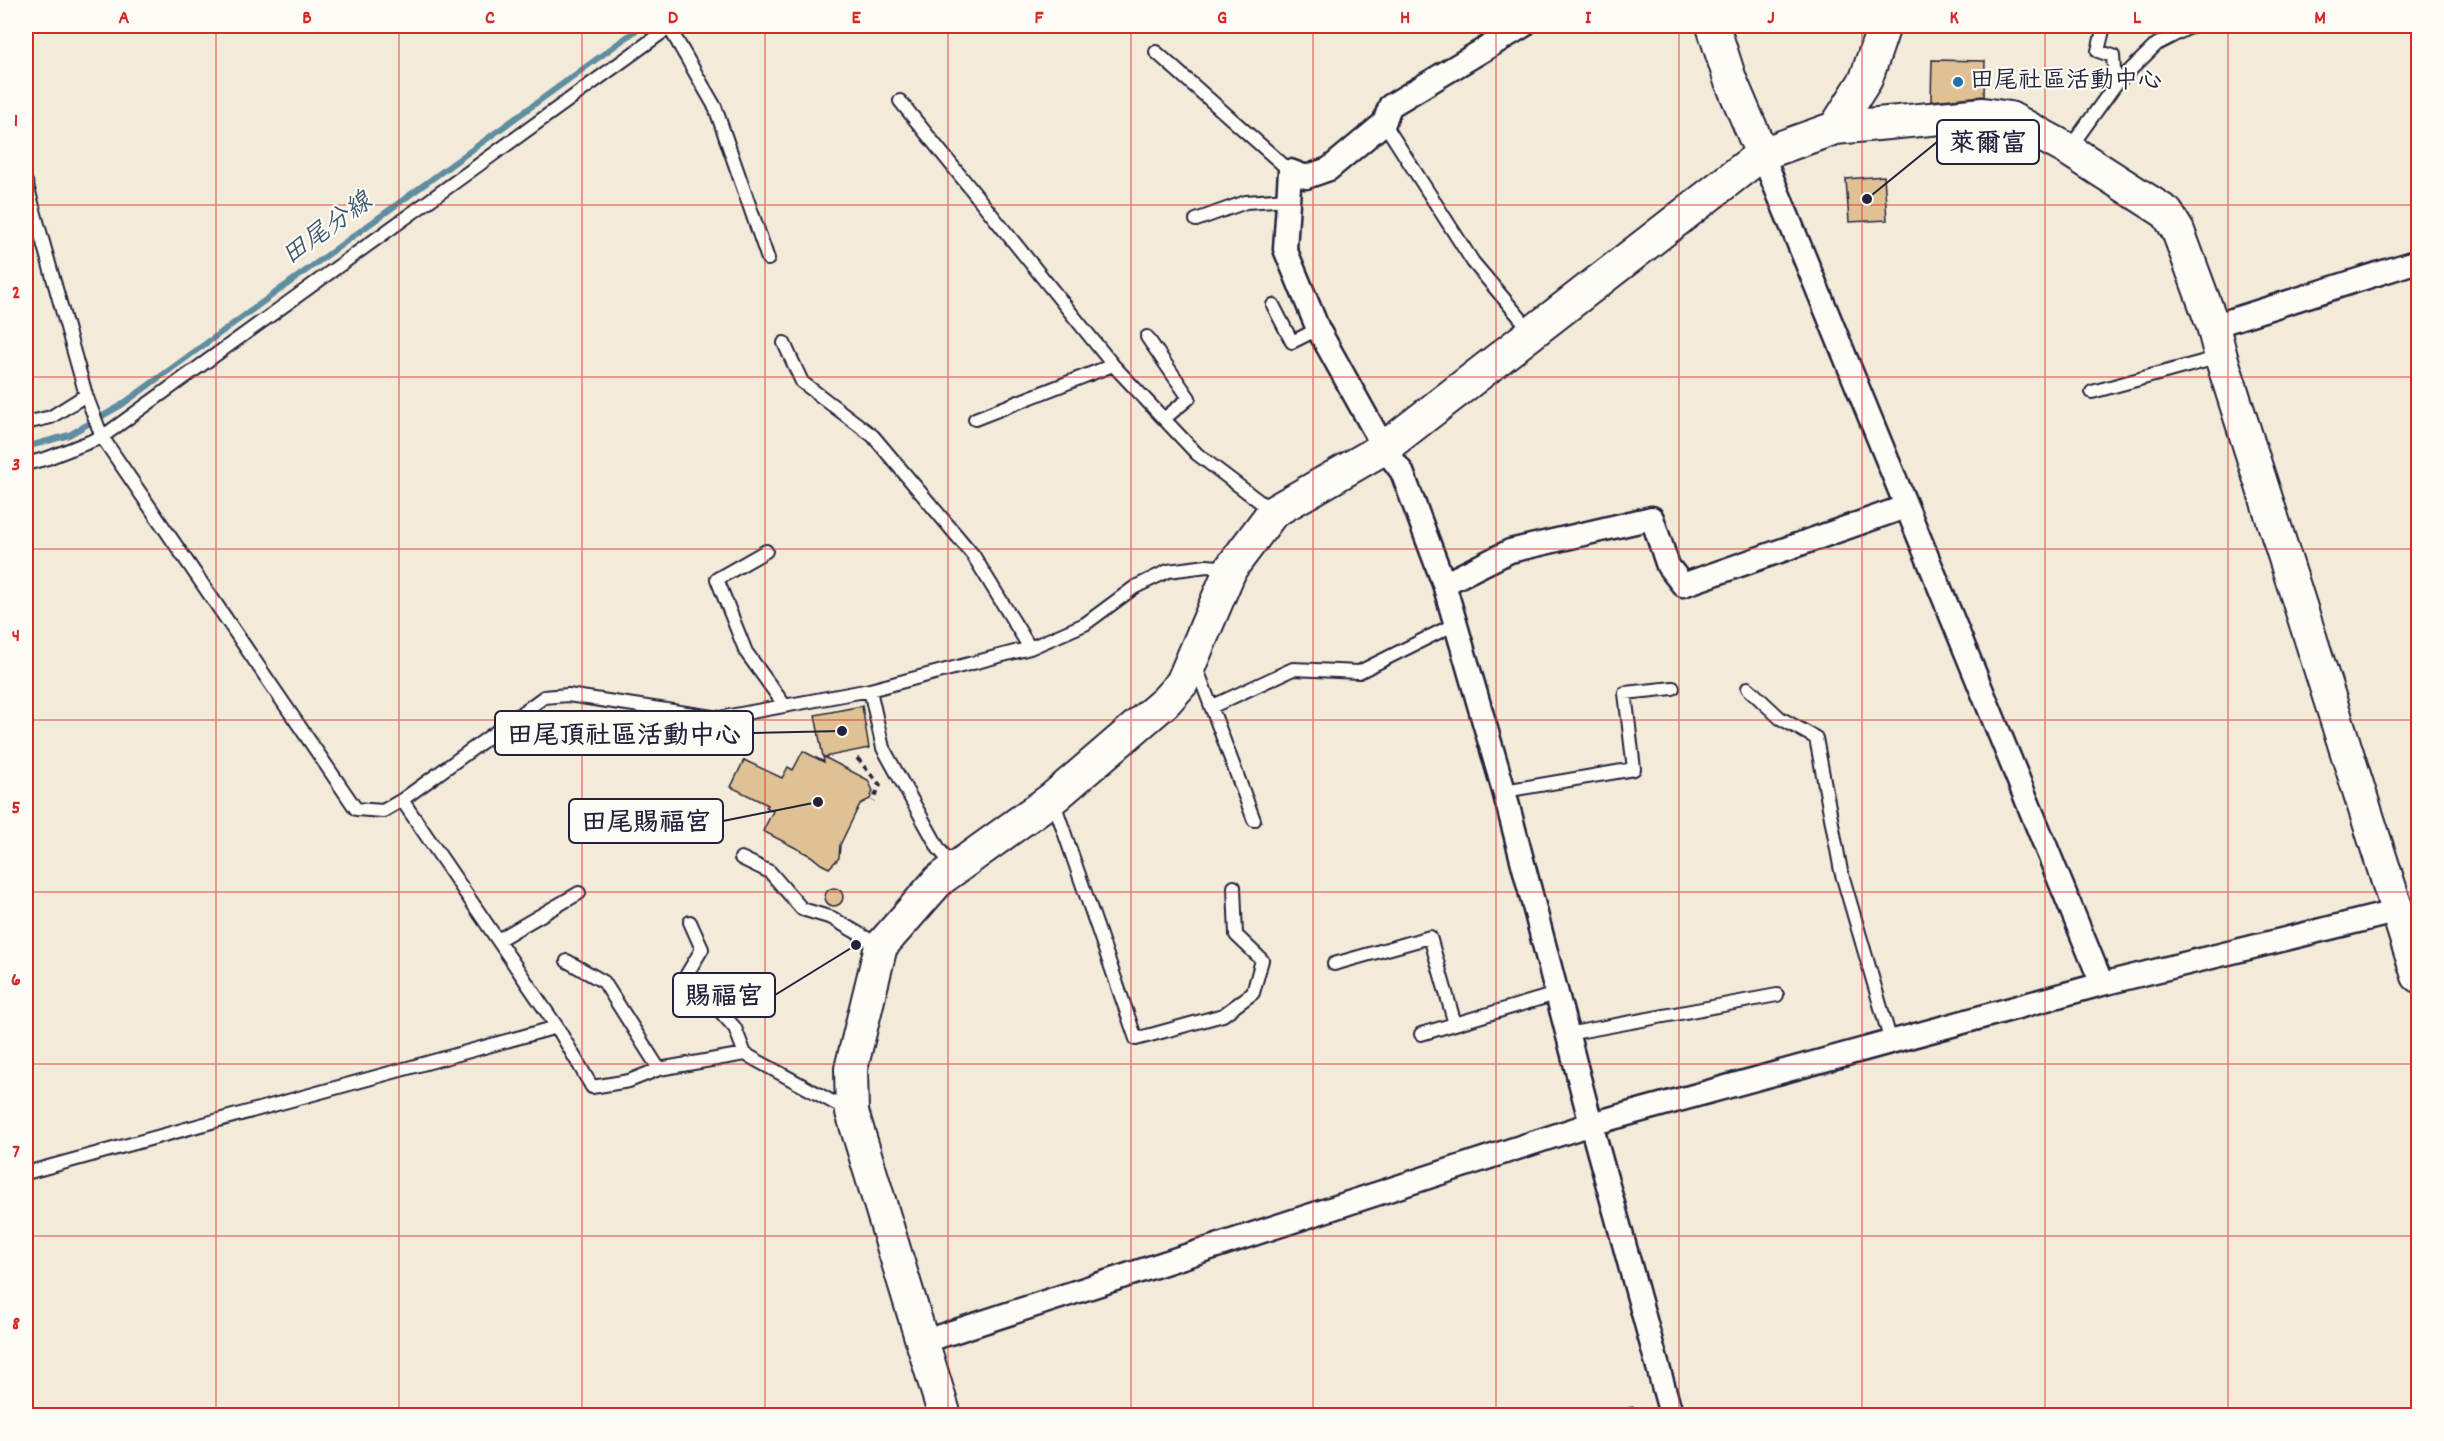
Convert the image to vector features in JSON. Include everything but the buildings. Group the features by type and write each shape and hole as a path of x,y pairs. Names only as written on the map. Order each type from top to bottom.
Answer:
{"street":[{"path":"1523,26 1390,106 1384,123 1329,169 1306,177 1290,171 1285,249 1318,329 1384,448 1402,472 1444,584 1504,791 1591,1124 1670,1413"},
{"path":"1713,26 1730,79 2102,984"},
{"path":"1835,128 1866,79 1884,26"},
{"path":"945,1416 852,1112 851,1069 881,946 940,873 1053,798 1165,702 1182,683 1232,568 1273,512 1384,448 1762,154 1835,128 1983,114 2010,118 2068,150 2167,213 2178,231 2213,326 2418,976"},
{"path":"2213,326 2418,261"},
{"path":"1444,584 1510,551 1652,518 1668,566 1683,585 1905,507"},
{"path":"922,1342 1591,1124 2102,984 2399,911"}],"lane":[{"path":"26,464 48,458 102,436 670,26 715,107 768,259"},
{"path":"2104,26 2098,51 2113,56 2115,85"},
{"path":"2068,150 2115,85 2157,44 2192,26"},
{"path":"1156,52 1290,171"},
{"path":"900,100 997,217 1113,365 1197,454 1273,512"},
{"path":"1384,123 1473,262 1533,332"},
{"path":"26,182 86,395 102,436 356,809 383,811 402,800 544,697 568,695 719,718 785,706 870,690 1030,648 1085,624 1135,587 1168,571 1207,566 1232,568"},
{"path":"1196,220 1246,202 1288,200"},
{"path":"1273,305 1292,342 1318,329"},
{"path":"1147,337 1189,398 1164,419"},
{"path":"784,343 802,382 873,436 973,555 1030,648"},
{"path":"2092,392 2221,357"},
{"path":"975,419 1113,365"},
{"path":"26,423 51,417 86,395"},
{"path":"766,551 717,579 746,652 785,706"},
{"path":"1211,707 1293,669 1359,672 1455,624"},
{"path":"1193,660 1254,820"},
{"path":"1504,791 1634,769 1625,693 1673,688"},
{"path":"1748,688 1780,718 1816,738 1841,871 1891,1042"},
{"path":"870,690 883,748 939,849 940,873"},
{"path":"1053,798 1136,1039 1223,1015 1253,993 1262,960 1236,935 1234,888"},
{"path":"402,800 557,1028 592,1087 629,1081 659,1069 745,1054 852,1112"},
{"path":"741,858 770,872 802,909 832,918 881,946"},
{"path":"498,940 579,893"},
{"path":"690,922 702,949 687,974 735,1028 745,1054"},
{"path":"1334,964 1431,938 1455,1024"},
{"path":"567,961 604,982 659,1069"},
{"path":"1421,1034 1557,994"},
{"path":"1567,1034 1777,995"},
{"path":"26,1173 557,1028"}],"path":[{"path":"857,758 880,785 873,801"}],"waterway":[{"name":"田尾分線","path":"26,447 69,435 120,406 642,26"},
{"path":"1614,1416 1632,1409 1643,1416"}],"place":[{"name":"田尾社區活動中心","path":"1958,82"},
{"name":"萊爾富","path":"1867,199"},
{"name":"田尾頂社區活動中心","path":"842,731"},
{"name":"田尾賜福宮","path":"818,802"},
{"name":"賜福宮","path":"856,945"}]}
